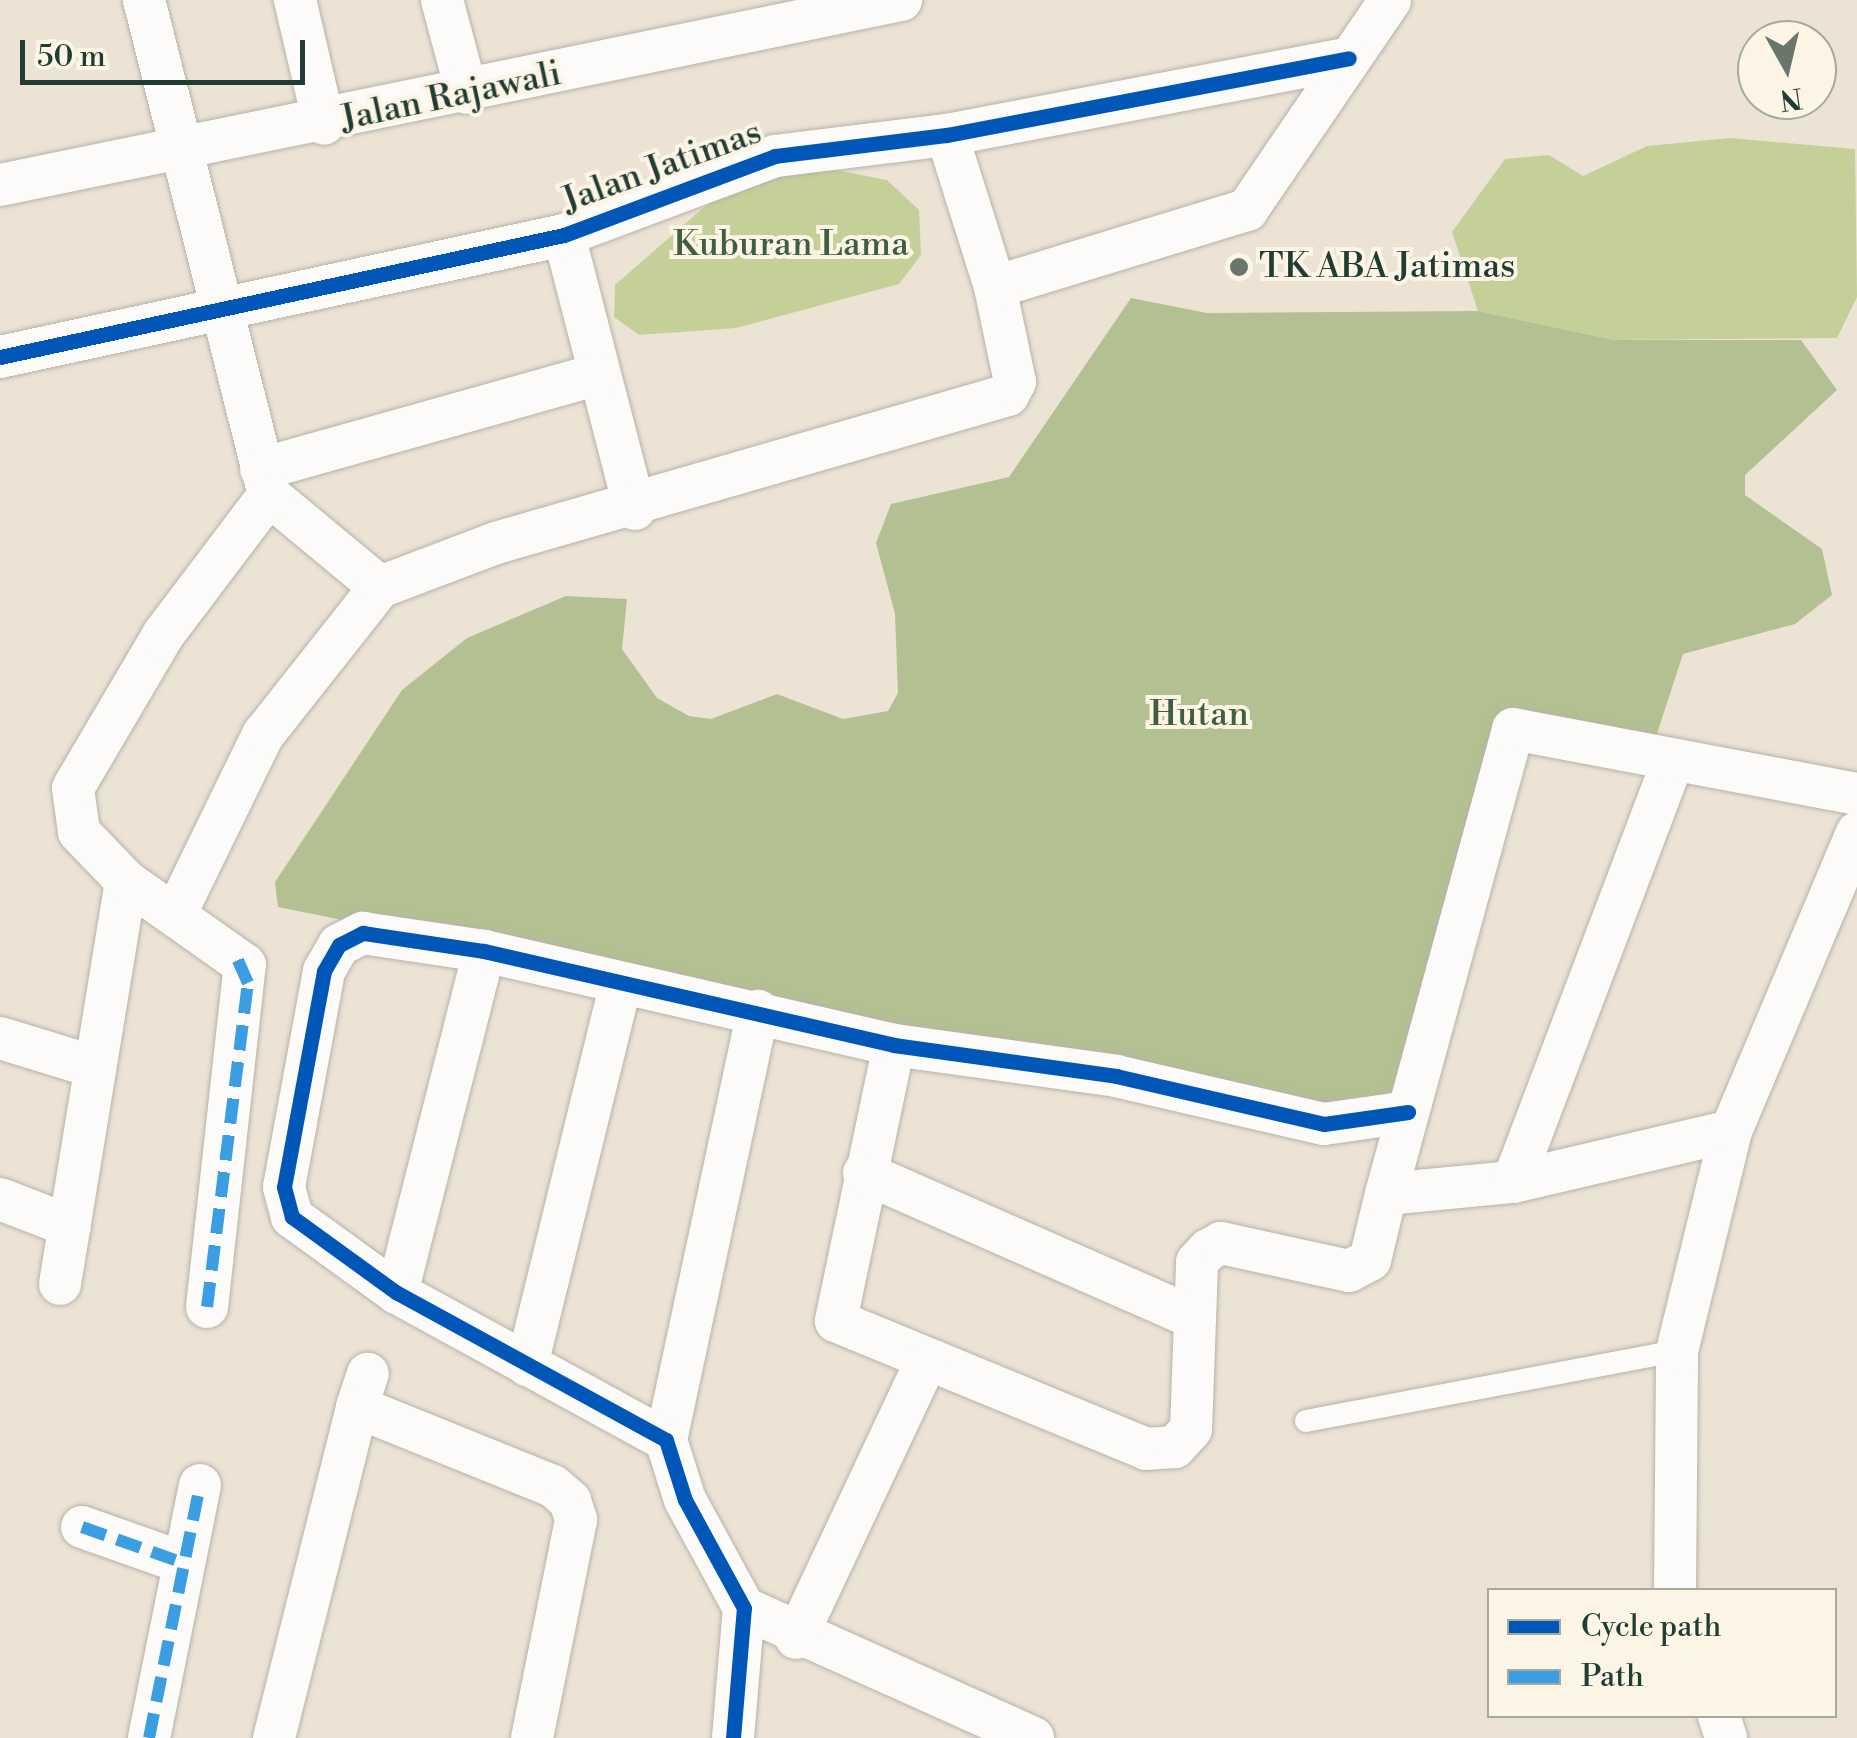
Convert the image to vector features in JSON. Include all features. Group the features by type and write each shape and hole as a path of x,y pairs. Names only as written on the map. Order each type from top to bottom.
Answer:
{"street":[{"path":"144,0 265,482 380,587"},
{"path":"294,0 324,124"},
{"path":"442,0 467,94"},
{"name":"Jalan Rajawali","path":"0,185 178,144 324,124 900,0"},
{"path":"994,287 1247,210 1390,0"},
{"name":"Jalan Jatimas","path":"0,357 218,304 564,235 776,156 946,135 1349,58"},
{"path":"178,910 264,736 380,587 496,544 635,509 995,405 1015,382 994,287 946,135"},
{"path":"564,235 635,509"},
{"path":"207,1307 248,983 234,951 178,910 126,881 79,832 78,773 163,635 265,482 598,374"},
{"path":"894,1045 864,1173 836,1321 1162,1450 1190,1429 1198,1262 1208,1250 1222,1244 1350,1270 1370,1260 1506,736 1523,726 1673,760 1857,794"},
{"path":"1513,1182 1673,760"},
{"path":"1675,1588 1678,1352 1731,1131 1857,833"},
{"path":"60,1284 126,881"},
{"path":"666,1440 398,1292 292,1217 286,1201 324,971 338,945 363,933 484,951 894,1045 1116,1076 1340,1126 1408,1112"},
{"path":"398,1292 484,951"},
{"path":"528,1365 620,984"},
{"path":"758,1012 666,1440 685,1500 744,1608 796,1638 1033,1738"},
{"path":"0,1038 96,1067"},
{"path":"1386,1194 1513,1182 1731,1131"},
{"path":"864,1173 1195,1318"},
{"path":"0,1200 70,1226"},
{"path":"796,1638 927,1359"},
{"path":"274,1738 363,1390 552,1486 570,1502 576,1520 532,1738"},
{"path":"149,1738 181,1562 200,1486"},
{"path":"82,1527 181,1562"},
{"path":"734,1738 744,1608"}],"lane":[{"path":"1306,1421 1678,1352"}],"green space":[{"path":"1730,138 1855,149 1857,297 1837,338 1614,340 1478,311 1452,232 1505,159 1549,155 1583,176 1647,146"},
{"name":"Kuburan Lama","path":"825,168 887,180 919,210 921,255 899,284 736,328 639,335 614,317 615,285 710,202 761,178"},
{"name":"Hutan","path":"1131,298 1207,313 1478,311 1614,340 1801,340 1837,390 1745,475 1745,495 1822,549 1832,595 1795,624 1683,654 1650,755 1523,726 1408,1112 1356,1124 278,907 275,882 402,690 467,638 566,596 627,599 622,649 657,698 689,716 711,719 777,694 843,719 888,711 898,693 895,614 876,543 891,504 1009,477"}],"marked path":[{"path":"207,1307 248,983 234,951"},
{"path":"149,1738 200,1485"},
{"path":"82,1527 181,1562"}],"cycle path":[{"path":"0,357 564,235 775,156 947,135 1349,58"},
{"path":"733,1738 744,1608 685,1500 666,1440 397,1293 292,1217 284,1187 324,971 339,945 363,933 484,951 894,1045 1116,1076 1324,1124 1408,1112"}],"place":[{"name":"TK ABA Jatimas","path":"1239,267"}]}
